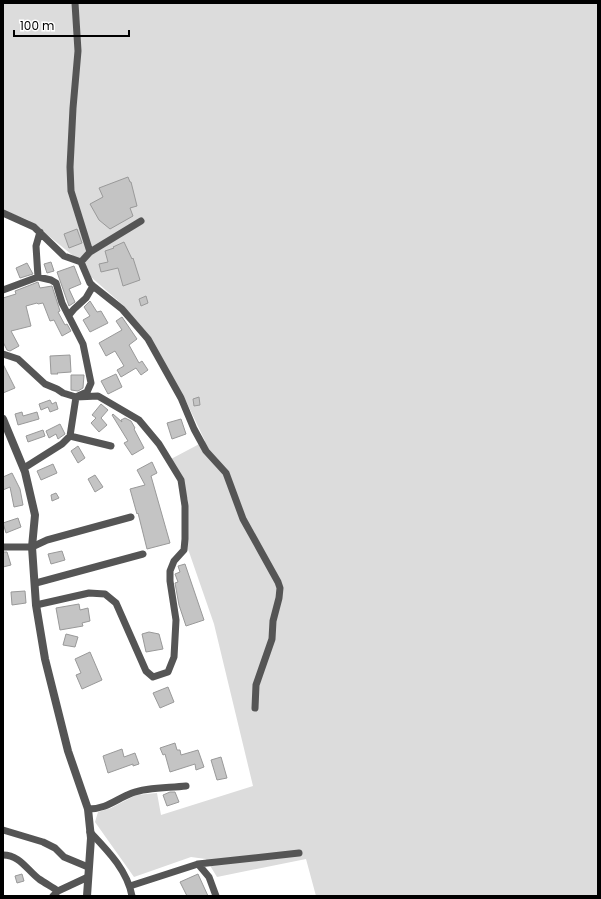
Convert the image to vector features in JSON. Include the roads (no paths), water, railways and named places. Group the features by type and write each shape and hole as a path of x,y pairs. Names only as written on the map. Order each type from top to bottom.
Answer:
{"street":[{"path":"75,3 78,51 72,108 70,167 71,191 90,252"},
{"path":"3,213 34,227 64,256 81,262 90,283 122,309 148,339 181,398 203,446 226,473 243,519 280,588 273,621 272,639 256,686 255,708"},
{"path":"81,262 90,252 141,221"},
{"path":"38,277 36,246 40,232"},
{"path":"3,290 38,277 51,280 56,283 62,303 83,344 91,384 88,392 76,397"},
{"path":"69,315 86,298 93,286"},
{"path":"3,354 18,359 44,384 58,389 63,394 76,397 98,396 139,420 159,444 181,480 186,506 184,550 174,561 170,571 170,581 176,620 174,657 168,672 153,677 146,671 116,603 105,594 88,593 36,605"},
{"path":"24,468 62,444 70,436 76,397"},
{"path":"3,419 24,468 35,514 32,547 36,583 36,605 45,660 68,751 88,809 90,832 87,896"},
{"path":"70,436 111,446"},
{"path":"3,547 32,547 47,540 131,517"},
{"path":"36,583 143,554"},
{"path":"88,809 99,809 133,793 186,786"},
{"path":"4,829 43,842 55,848 64,857 88,867"},
{"path":"90,832 116,860 130,886 132,896"},
{"path":"130,886 198,864 299,853"},
{"path":"3,855 8,855 23,863 56,893 88,877"},
{"path":"198,864 209,877 216,896"}]}
